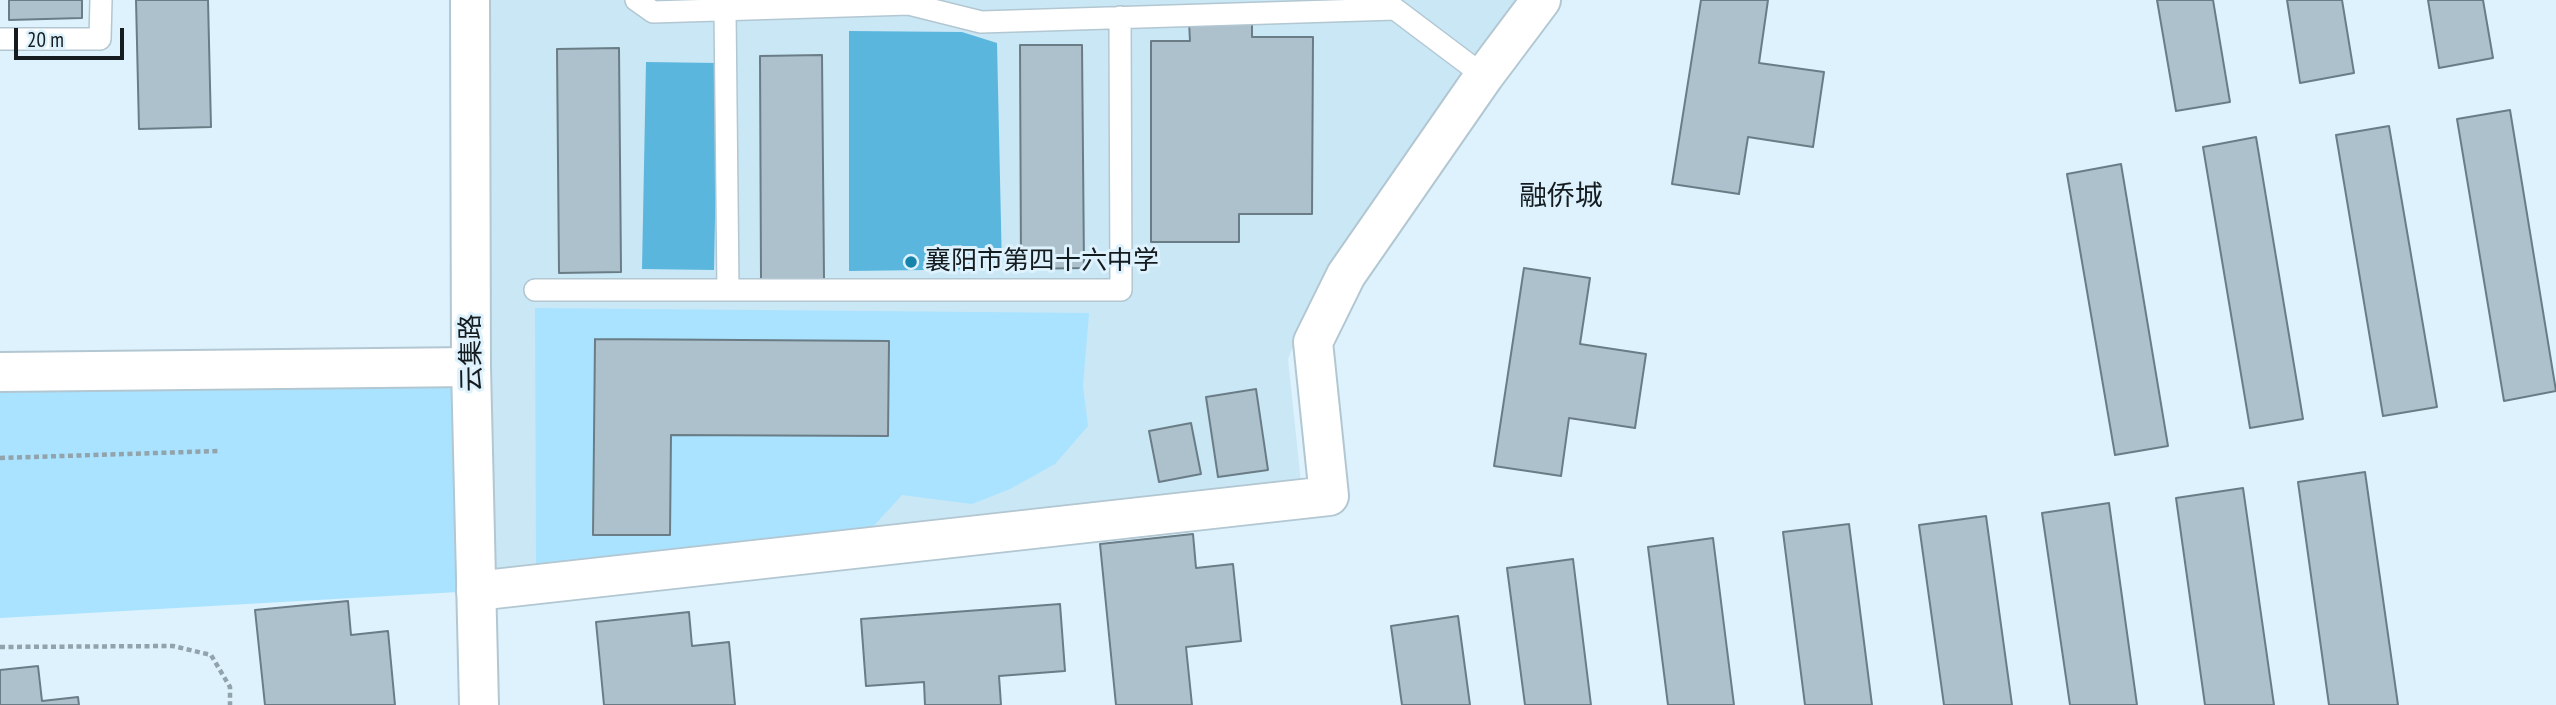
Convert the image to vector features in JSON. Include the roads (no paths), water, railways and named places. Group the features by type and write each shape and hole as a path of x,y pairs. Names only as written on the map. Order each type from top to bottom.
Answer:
{"street":[{"name":"云集路","path":"470,0 471,367 479,705"},
{"path":"476,591 1329,496 1313,342 1346,275 1484,76 1541,0"},
{"path":"0,372 471,367"}],"lane":[{"path":"0,39 100,40 101,0"},
{"path":"636,0 653,12 909,2 981,22 1395,9 1484,76"},
{"path":"725,10 728,290"},
{"path":"535,290 1121,290 1120,17"}],"place":[{"name":"襄阳市第四十六中学","path":"911,262"}],"district":[{"name":"融侨城","path":"1561,197"}]}
